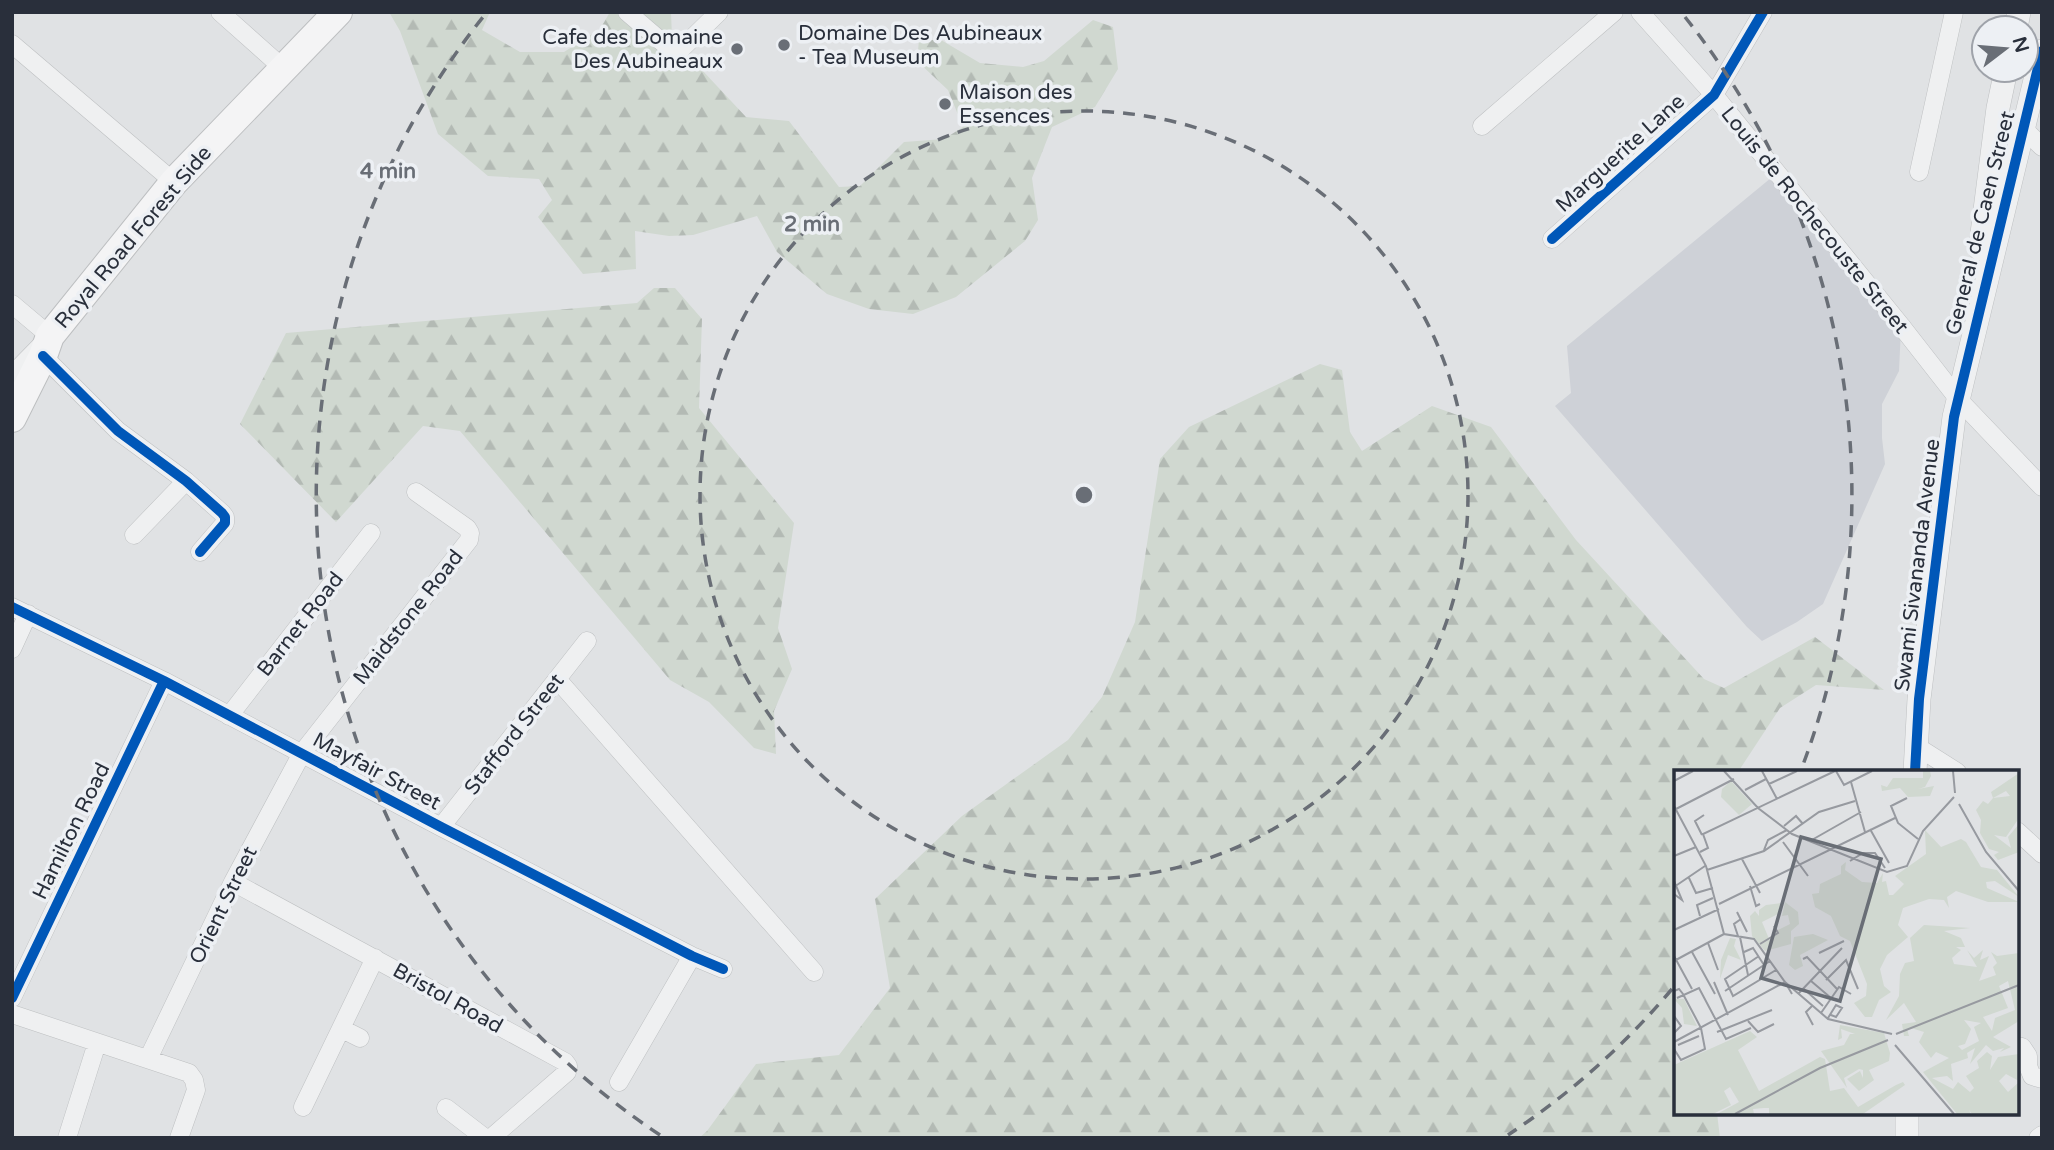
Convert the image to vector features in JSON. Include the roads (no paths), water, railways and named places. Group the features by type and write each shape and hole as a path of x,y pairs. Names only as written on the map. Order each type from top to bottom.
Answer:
{"main road":[{"name":"Royal Road Forest Side","path":"12,418 46,346 173,182 338,12"}],"street":[{"path":"220,12 284,69"},
{"path":"627,12 676,54 719,12"},
{"path":"1482,125 1614,12"},
{"name":"Louis de Rochecouste Street","path":"1640,12 1714,95 1959,400 2042,487"},
{"name":"Marguerite Lane","path":"1552,239 1714,95 1763,12"},
{"path":"1919,173 1954,12"},
{"path":"12,44 173,182"},
{"name":"General de Caen Street","path":"1966,363 2042,51"},
{"name":"General de Caen Street","path":"1966,363 2003,84"},
{"path":"2023,128 2042,147"},
{"path":"12,304 118,431 186,481 225,517 225,523 200,552"},
{"path":"12,375 46,346"},
{"name":"Swami Sivananda Avenue","path":"1915,770 1922,673 1954,417 1966,363"},
{"path":"134,535 186,481"},
{"name":"Maidstone Road","path":"302,753 469,540 470,533 467,528 416,492"},
{"name":"Barnet Road","path":"229,716 371,533"},
{"path":"12,649 20,610"},
{"name":"Mayfair Street","path":"20,610 164,681 692,956 723,969"},
{"name":"Stafford Street","path":"440,827 587,640"},
{"path":"557,679 814,972"},
{"name":"Hamilton Road","path":"12,998 164,681"},
{"path":"1916,746 1953,770"},
{"name":"Orient Street","path":"148,1059 233,882 302,753"},
{"path":"2019,833 2042,854"},
{"name":"Bristol Road","path":"233,882 565,1062 568,1066 567,1072 491,1138"},
{"path":"619,1082 692,956"},
{"path":"303,1107 375,958"},
{"path":"12,1014 189,1073 196,1090 179,1138"},
{"path":"342,1028 360,1038"},
{"path":"67,1138 97,1042"},
{"path":"2019,1046 2028,1056 2032,1076 2042,1079"},
{"path":"446,1108 485,1138"},
{"path":"1907,1115 1907,1138"}],"place":[{"name":"Domaine Des Aubineaux - Tea Museum","path":"784,45"},
{"name":"Cafe des Domaine Des Aubineaux","path":"737,49"},
{"name":"Maison des Essences","path":"945,104"}]}
